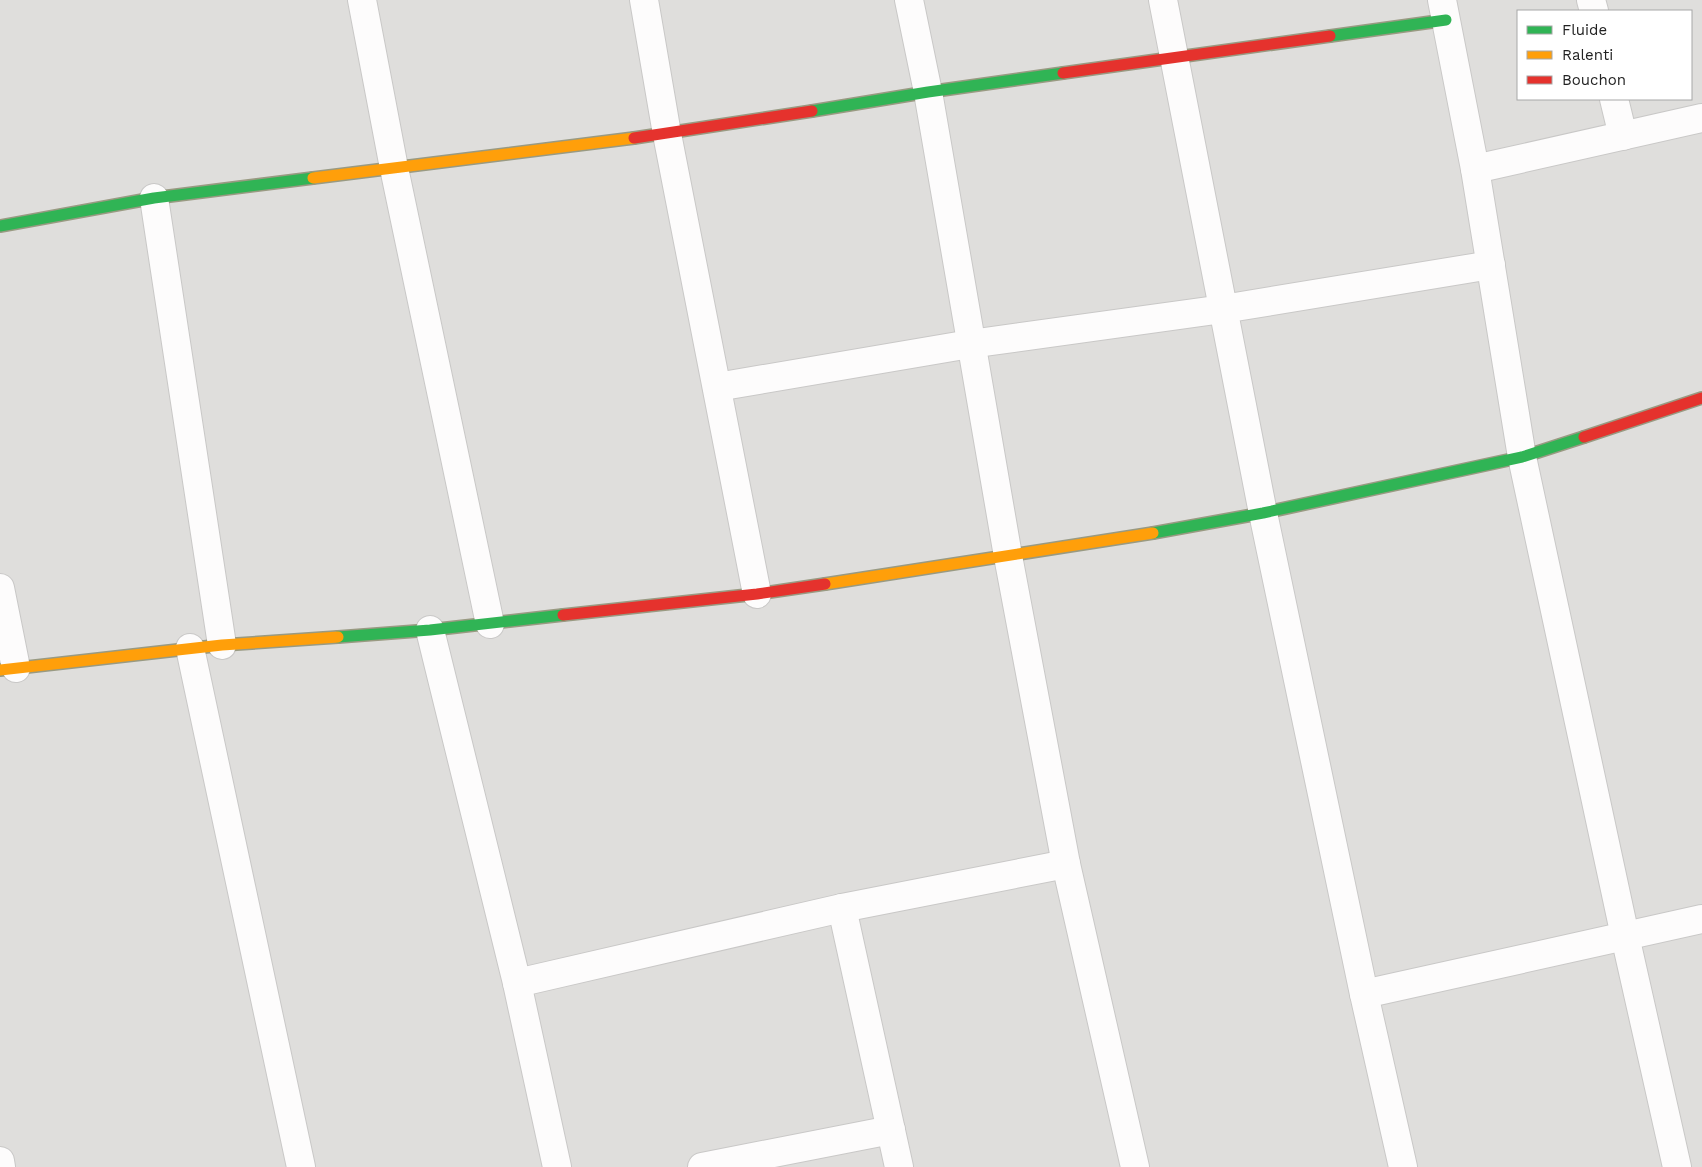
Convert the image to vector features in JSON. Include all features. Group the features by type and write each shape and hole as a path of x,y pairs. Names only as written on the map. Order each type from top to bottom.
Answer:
{"street":[{"path":"362,0 394,168 490,624"},
{"path":"644,0 667,134 757,594"},
{"path":"909,0 928,92 970,344 1066,864 1135,1167"},
{"path":"1163,0 1263,513 1364,994 1403,1167"},
{"path":"0,226 154,198 667,134 928,92 1175,59 1444,10 1475,169 1522,457 1625,936 1677,1167"},
{"path":"1614,100 1623,136"},
{"path":"1475,169 1702,118"},
{"path":"154,198 222,644"},
{"path":"716,387 970,344 1224,309 1491,265"},
{"path":"0,588 8,669 222,644 430,630 490,624 757,594 1150,534 1263,513 1522,457 1702,398"},
{"path":"430,630 517,983 557,1167"},
{"path":"190,648 301,1167"},
{"path":"517,983 842,908 1066,864"},
{"path":"842,908 899,1167"},
{"path":"1364,994 1702,919"},
{"path":"702,1167 891,1130"},
{"path":"0,1161 2,1167"}],"shaded area":[{"path":"0,0 1702,0 1702,1167 0,1167"}],"traffic: fast":[{"path":"1330,36 1446,20"},
{"path":"812,111 1063,73"},
{"path":"0,226 154,198 313,178"},
{"path":"1153,533 1263,513 1522,457 1584,437"},
{"path":"338,637 430,630 563,615"}],"traffic: slow":[{"path":"313,178 634,138"},
{"path":"825,584 1153,533"},
{"path":"0,670 222,645 338,637"}],"traffic: jam":[{"path":"1063,73 1330,36"},
{"path":"634,138 812,111"},
{"path":"1584,437 1702,398"},
{"path":"563,615 757,594 825,584"}]}
